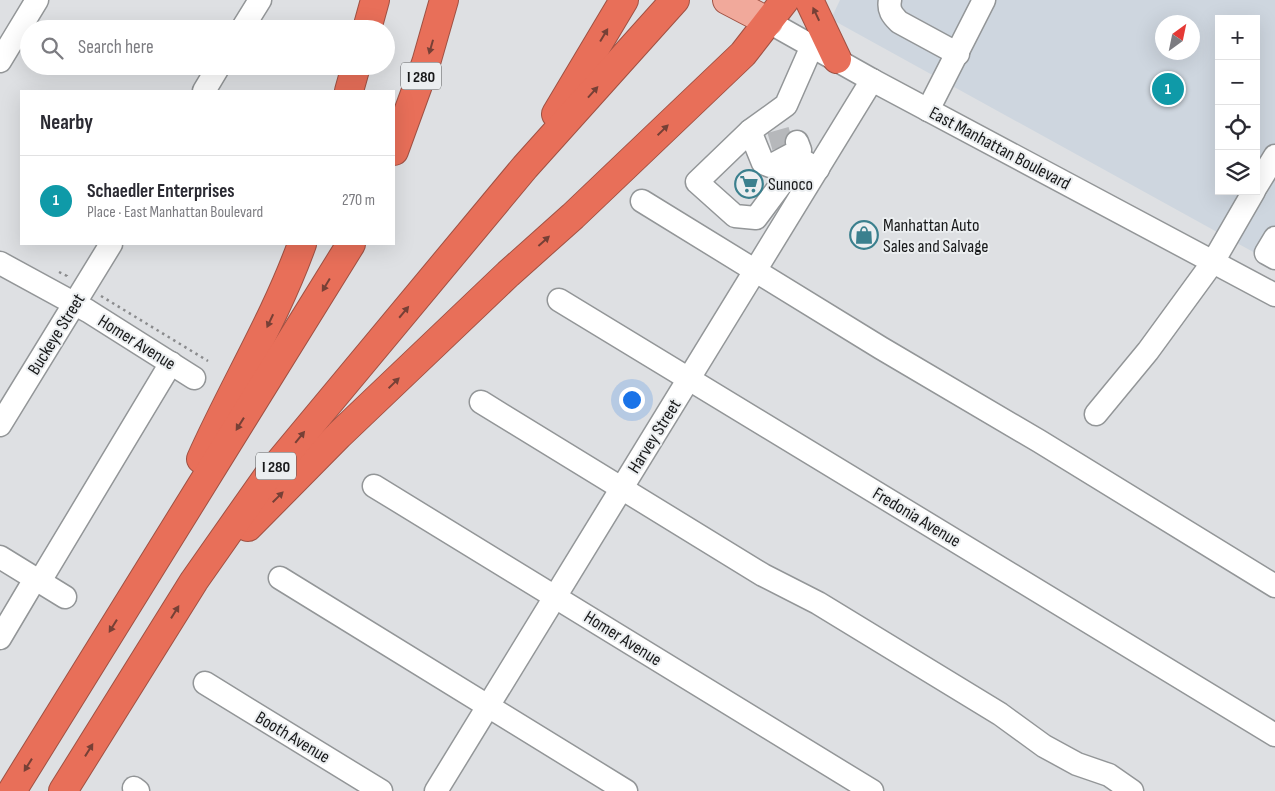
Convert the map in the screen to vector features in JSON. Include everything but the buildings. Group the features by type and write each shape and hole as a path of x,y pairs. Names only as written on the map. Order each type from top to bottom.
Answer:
{"highway":[{"path":"370,20 376,0"},
{"name":"I 280","path":"395,148 426,63 444,0"},
{"path":"525,167 624,0"},
{"path":"525,167 675,0"},
{"path":"194,581 346,428 743,54 785,0"},
{"path":"809,0 837,59"},
{"path":"348,90 353,75"},
{"name":"I 280","path":"63,791 194,581 267,477 525,167"},
{"path":"157,555 222,412 280,301 302,245"},
{"path":"12,791 350,245"}],"main road":[{"name":"East Manhattan Boulevard","path":"734,4 769,22"}],"street":[{"path":"25,20 37,0"},
{"path":"248,20 260,0"},
{"path":"890,0 889,6 893,16 899,22 958,54"},
{"path":"928,110 984,0"},
{"name":"East Manhattan Boulevard","path":"769,22 872,80 1275,295"},
{"path":"0,61 20,28"},
{"path":"750,131 697,182 735,216 756,218 772,196 786,137 812,46"},
{"name":"Harvey Street","path":"436,791 872,80"},
{"path":"750,131 763,163 770,166 786,137"},
{"path":"750,131 786,137 800,159 818,169"},
{"path":"1260,180 1275,156"},
{"path":"1096,414 1148,351 1213,262 1252,195"},
{"path":"772,196 793,210"},
{"path":"642,201 1275,586"},
{"path":"1275,238 1266,253 1275,258"},
{"name":"Buckeye Street","path":"0,425 86,300 111,245"},
{"name":"Homer Avenue","path":"0,263 86,300 171,363 201,369"},
{"name":"Fredonia Avenue","path":"559,300 1275,735"},
{"path":"0,638 38,580 171,363"},
{"path":"481,402 763,575 818,603 984,704 1044,746 1076,764 1109,775 1132,791"},
{"name":"Homer Avenue","path":"374,486 872,791"},
{"path":"0,557 65,597"},
{"path":"280,578 626,791"},
{"name":"Booth Avenue","path":"205,684 381,791"}],"path":[{"path":"86,300 102,295 201,369"}],"shaded area":[{"path":"840,0 1275,0 1275,264 831,19"}],"tunnel":[{"path":"778,130 783,147"}],"place":[{"name":"Schaedler Enterprises","path":"1168,89"},
{"name":"Sunoco","path":"749,184"},
{"name":"Manhattan Auto Sales and Salvage","path":"864,235"}]}
